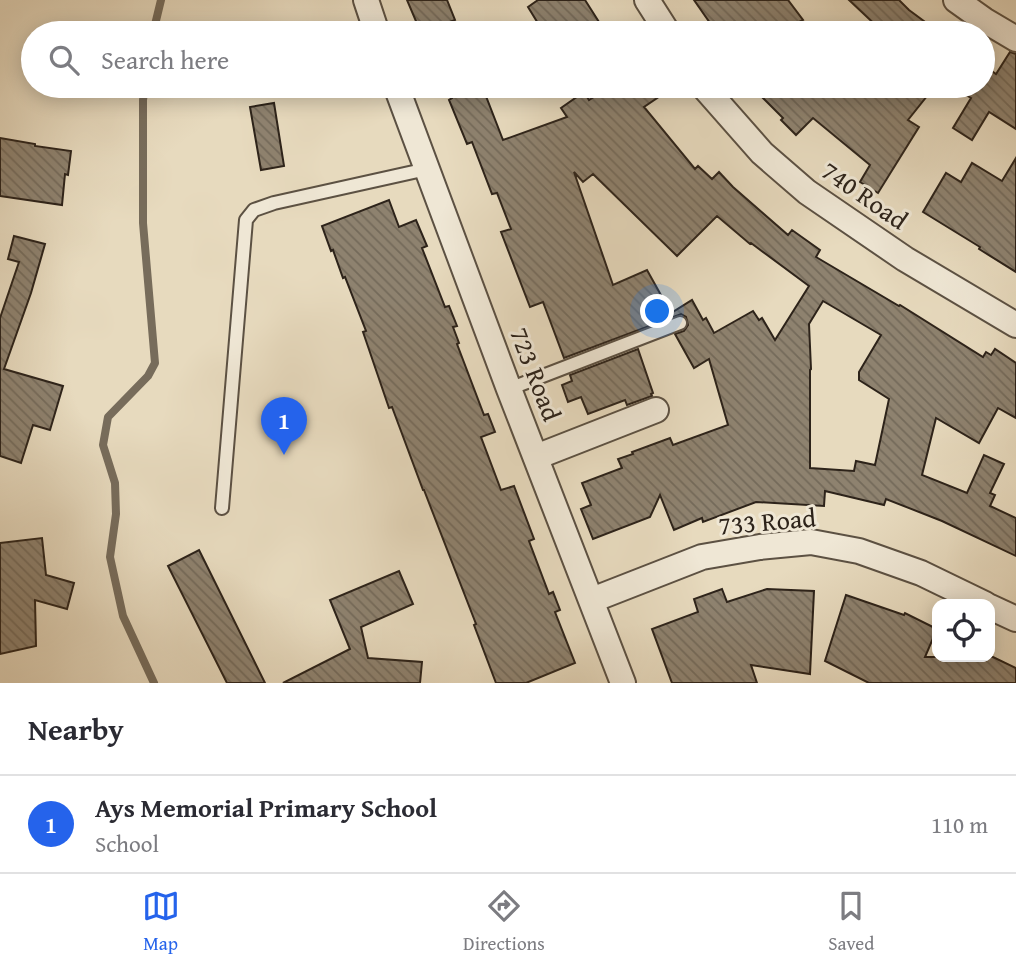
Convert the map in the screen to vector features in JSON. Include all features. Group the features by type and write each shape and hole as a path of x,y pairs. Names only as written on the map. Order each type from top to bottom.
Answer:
{"street":[{"path":"366,0 373,21"},
{"path":"647,0 660,21"},
{"path":"956,0 986,21"},
{"path":"995,27 1016,39"},
{"name":"723 Road","path":"400,98 623,683"},
{"name":"740 Road","path":"714,98 762,153 807,192 905,259 1016,325"},
{"path":"536,457 656,410"},
{"name":"733 Road","path":"592,600 702,557 811,542 859,551 921,573 975,599"},
{"path":"995,609 1016,619"}],"lane":[{"path":"222,508 246,220 254,210 274,203 427,169"},
{"path":"509,389 680,323"}],"building":[{"path":"407,0 447,0 455,20 452,21 416,21"},
{"path":"538,0 585,0 598,21 537,21 528,7"},
{"path":"694,0 788,0 803,20 801,21 709,21"},
{"path":"849,0 899,0 924,21 871,21"},
{"path":"1010,52 1016,54 1016,129 989,112 972,140 953,128 971,98 995,98 996,74"},
{"path":"487,98 503,140 567,117 561,108 575,98 657,98 644,107 695,169 698,166 712,179 719,172 788,235 792,230 820,250 816,257 983,357 986,352 991,355 995,349 1016,363 1016,418 998,408 979,443 936,418 922,475 967,493 984,455 1004,464 990,493 995,495 990,506 1016,518 1016,556 942,521 886,499 884,505 825,491 824,506 756,502 703,522 702,518 674,530 660,495 650,517 593,539 581,509 591,505 582,483 622,468 618,459 633,454 632,452 670,438 673,445 728,425 709,359 694,368 675,334 684,331 688,325 686,317 681,314 564,358 543,302 530,307 501,232 511,229 497,193 492,194 472,142 467,144 449,100","holes":["574,172 583,182 593,174 677,256 717,216 750,244 809,286 775,340 762,318 759,320 753,311 714,333 692,300 671,313 647,270 613,285","823,301 881,335 859,372 859,380 889,399 875,465 856,461 854,471 810,468 809,324"]},
{"path":"763,98 925,98 908,120 919,127 878,193 860,182 870,165 813,118 796,135 781,120 783,118"},
{"path":"274,103 284,166 261,170 250,107"},
{"path":"0,138 71,151 68,175 65,174 62,205 0,196"},
{"path":"1016,158 1016,272 923,212 946,173 961,182 972,163 1002,181"},
{"path":"389,200 399,227 416,220 427,246 422,248 445,307 449,306 457,326 453,327 459,343 457,344 484,415 488,414 495,432 481,437 501,490 514,486 534,539 529,541 549,594 553,592 560,610 555,612 575,663 526,683 496,683 392,407 389,408 363,332 366,331 322,226"},
{"path":"14,236 45,244 4,369 63,386 50,430 33,425 21,463 0,456 0,318 19,262 8,259"},
{"path":"638,349 652,396 627,405 625,400 588,414 581,397 568,402 562,385 572,381 570,375"},
{"path":"42,538 46,575 74,583 67,609 35,600 36,646 0,654 0,543"},
{"path":"199,550 265,683 227,683 168,566"},
{"path":"399,571 413,604 361,627 368,658 422,662 420,683 283,683 350,649 330,600"},
{"path":"722,589 727,602 767,589 814,591 810,674 751,665 757,683 672,683 652,629 698,612 694,599"},
{"path":"846,595 904,615 905,613 932,626 932,641 925,657 932,657 932,662 995,662 995,658 1016,668 1016,683 869,683 825,661"}],"waterway":[{"path":"156,21 161,0"},
{"path":"143,98 143,223 155,363 148,376 108,417 103,445 115,483 116,514 110,557 123,616 154,683"}],"place":[{"name":"Ays Memorial Primary School","path":"284,455"}]}
